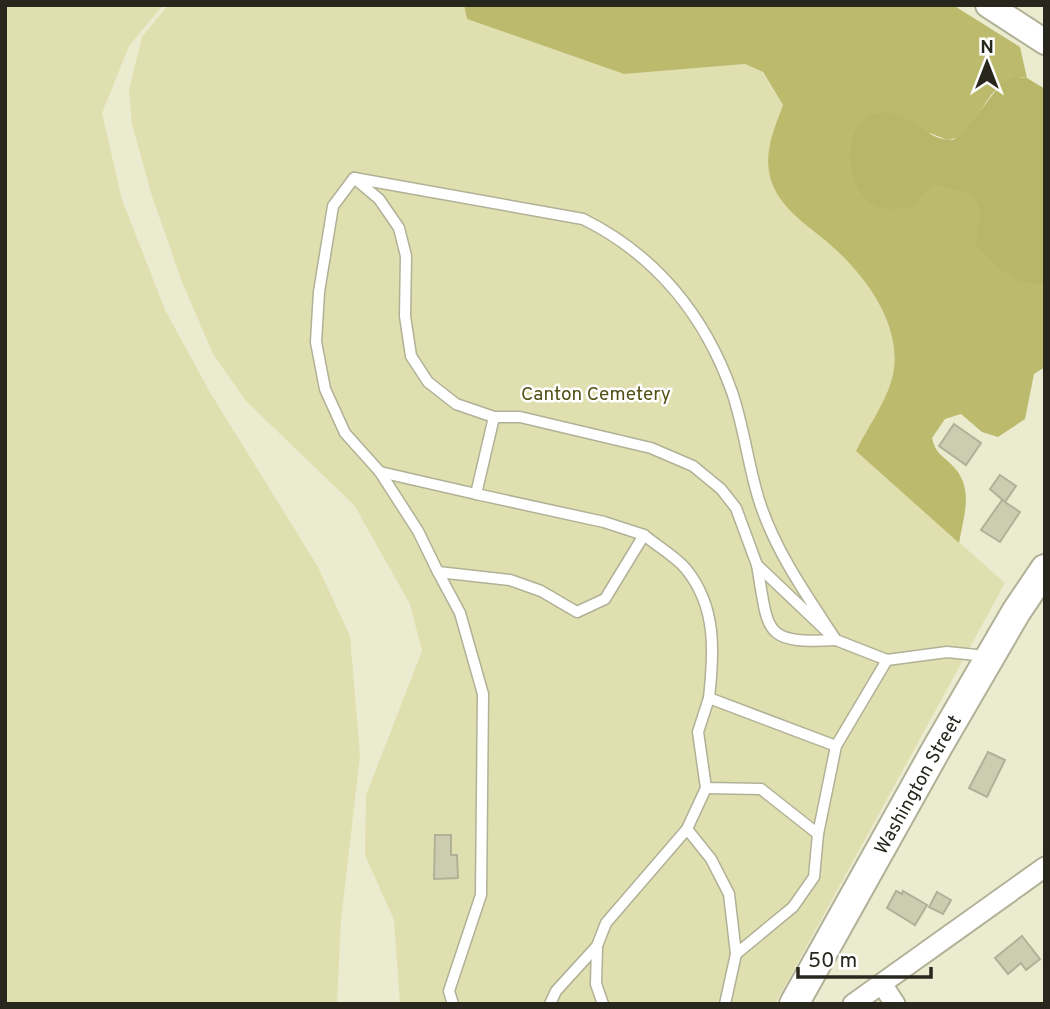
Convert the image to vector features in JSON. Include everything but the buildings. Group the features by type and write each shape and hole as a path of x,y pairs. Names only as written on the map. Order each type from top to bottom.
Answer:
{"main road":[{"name":"Washington Street","path":"794,1004 990,656 1045,569"}],"street":[{"path":"988,5 1045,42"},
{"path":"853,1004 1045,867"},
{"path":"882,984 895,1004"}],"lane":[{"path":"354,178 379,199 399,228 406,256 405,316 411,356 429,382 456,404 494,417 520,417 597,434 651,448 693,466 721,489 736,508 757,565 764,606 773,630 779,637 796,642 836,640"},
{"path":"354,178 333,206 318,292 316,342 325,389 345,433 380,472 418,531 460,613 483,694 481,895 449,991 453,1004"},
{"path":"354,178 583,219 612,233 681,294 710,338 732,393 760,502 793,574 836,640"},
{"path":"476,494 494,417"},
{"path":"380,472 604,522 644,535 685,568 700,592 709,617 715,650 709,698 698,732 706,788 687,829 606,923 597,946 596,984 603,1004"},
{"path":"438,572 510,580 541,591 577,612 605,599 644,535"},
{"path":"757,565 836,640 887,660 947,652 990,656"},
{"path":"736,954 793,907 814,877 818,834 836,746 887,660"},
{"path":"709,698 836,746"},
{"path":"706,788 761,789 818,834"},
{"path":"687,829 711,859 729,894 736,954 726,1004"},
{"path":"550,1004 556,991 597,946"}],"green space":[{"path":"5,5 163,5 129,46 102,113 122,200 166,312 211,394 318,567 350,636 360,755 341,921 337,1004 5,1004"},
{"name":"Canton Cemetery","path":"168,5 464,5 467,19 624,74 745,64 762,72 783,105 768,154 769,172 776,192 789,209 835,249 862,278 884,312 894,349 892,379 884,400 856,451 1005,583 775,1004 400,1004 394,920 365,855 366,795 422,651 410,604 354,505 246,401 213,354 182,282 151,193 132,124 129,90 142,37"}],"shaded area":[{"path":"464,5 953,5 1020,47 1027,78 1021,77 996,90 964,133 947,140 930,133 914,135 1045,178 1045,367 1034,374 1025,419 998,437 982,432 961,414 945,419 932,438 941,456 951,464 963,482 966,501 959,543 856,451 884,400 892,379 894,349 890,331 884,312 862,278 835,249 789,209 776,192 769,172 768,154 783,105 763,72 745,64 624,74 467,19"},
{"path":"1015,77 1027,78 1045,89 1045,282 1015,279 998,268 976,246 981,212 972,194 936,184 929,187 912,207 879,207 865,198 853,173 850,158 855,131 863,120 874,114 896,114 933,135 953,140 971,124 998,88"}]}
